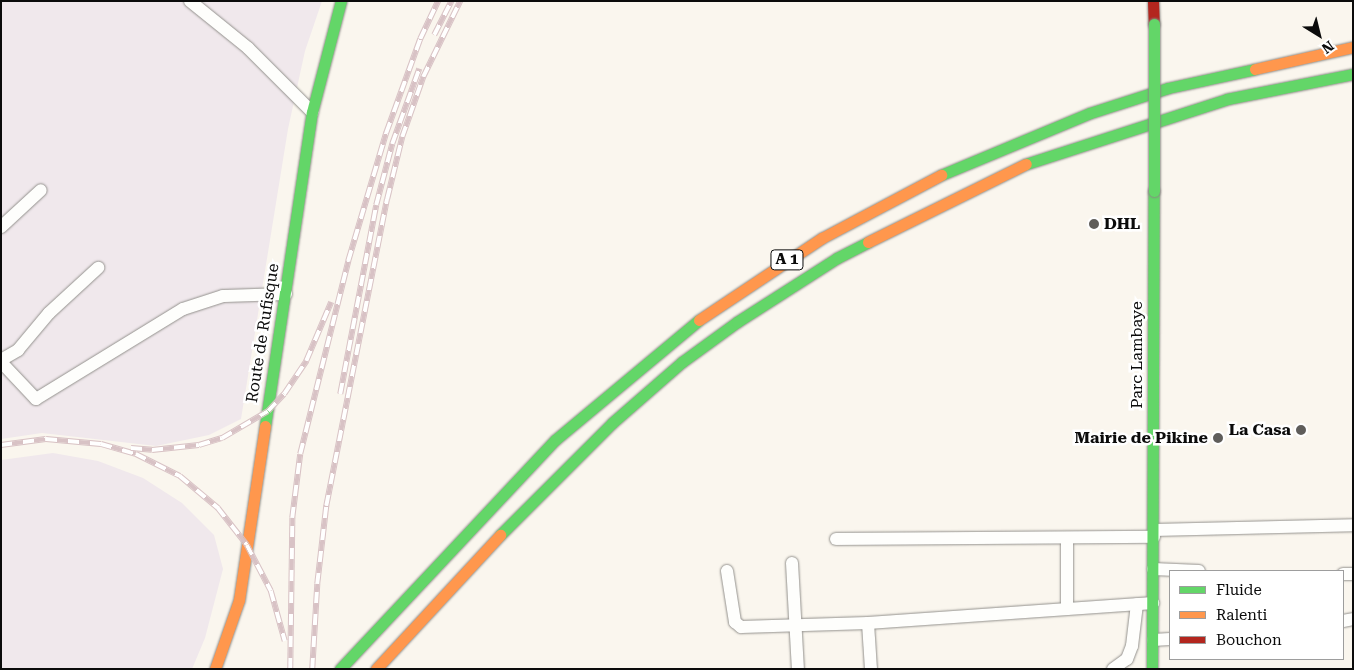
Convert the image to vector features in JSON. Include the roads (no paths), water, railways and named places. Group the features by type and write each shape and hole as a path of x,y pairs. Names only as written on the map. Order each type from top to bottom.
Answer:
{"main road":[{"name":"Route de Rufisque","path":"215,669 239,600 312,112 342,1"},
{"name":"Parc Lambaye","path":"1152,669 1154,534 1153,1"},
{"name":"A 1","path":"340,669 555,440 708,313 807,247 927,181 1004,146 1090,113 1168,88 1353,48"},
{"name":"A 1","path":"376,669 522,511 612,423 682,362 737,322 837,258 1008,171 1080,144 1227,99 1353,74"}],"street":[{"path":"190,1 248,48 312,112"},
{"path":"1,227 42,190"},
{"path":"98,268 49,314 18,350 1,361 36,399 183,309 223,296 286,294"},
{"path":"836,539 1066,538 1353,525"},
{"path":"1066,538 1067,609"},
{"path":"792,563 798,627 798,669"},
{"path":"1153,570 1169,570"},
{"path":"727,571 737,625 798,627 1153,603"},
{"path":"1113,669 1128,659 1132,646 1137,604"},
{"path":"868,623 870,669"},
{"path":"1153,640 1169,639"}],"railway":[{"path":"290,669 292,518 300,454 348,261 386,133 420,39 438,1"},
{"path":"434,35 451,1"},
{"path":"312,669 317,584 326,506 387,199 402,137 423,77 460,1"},
{"path":"340,394 376,205 392,144 419,69"},
{"path":"131,448 152,450 199,445 222,438 268,411 284,394 306,361 331,302"},
{"path":"1,445 46,439 101,444 136,454 180,476 218,508 247,545 271,591 285,641"}],"place":[{"name":"DHL","path":"1094,224"},
{"name":"La Casa","path":"1301,430"},
{"name":"Mairie de Pikine","path":"1218,438"}]}
